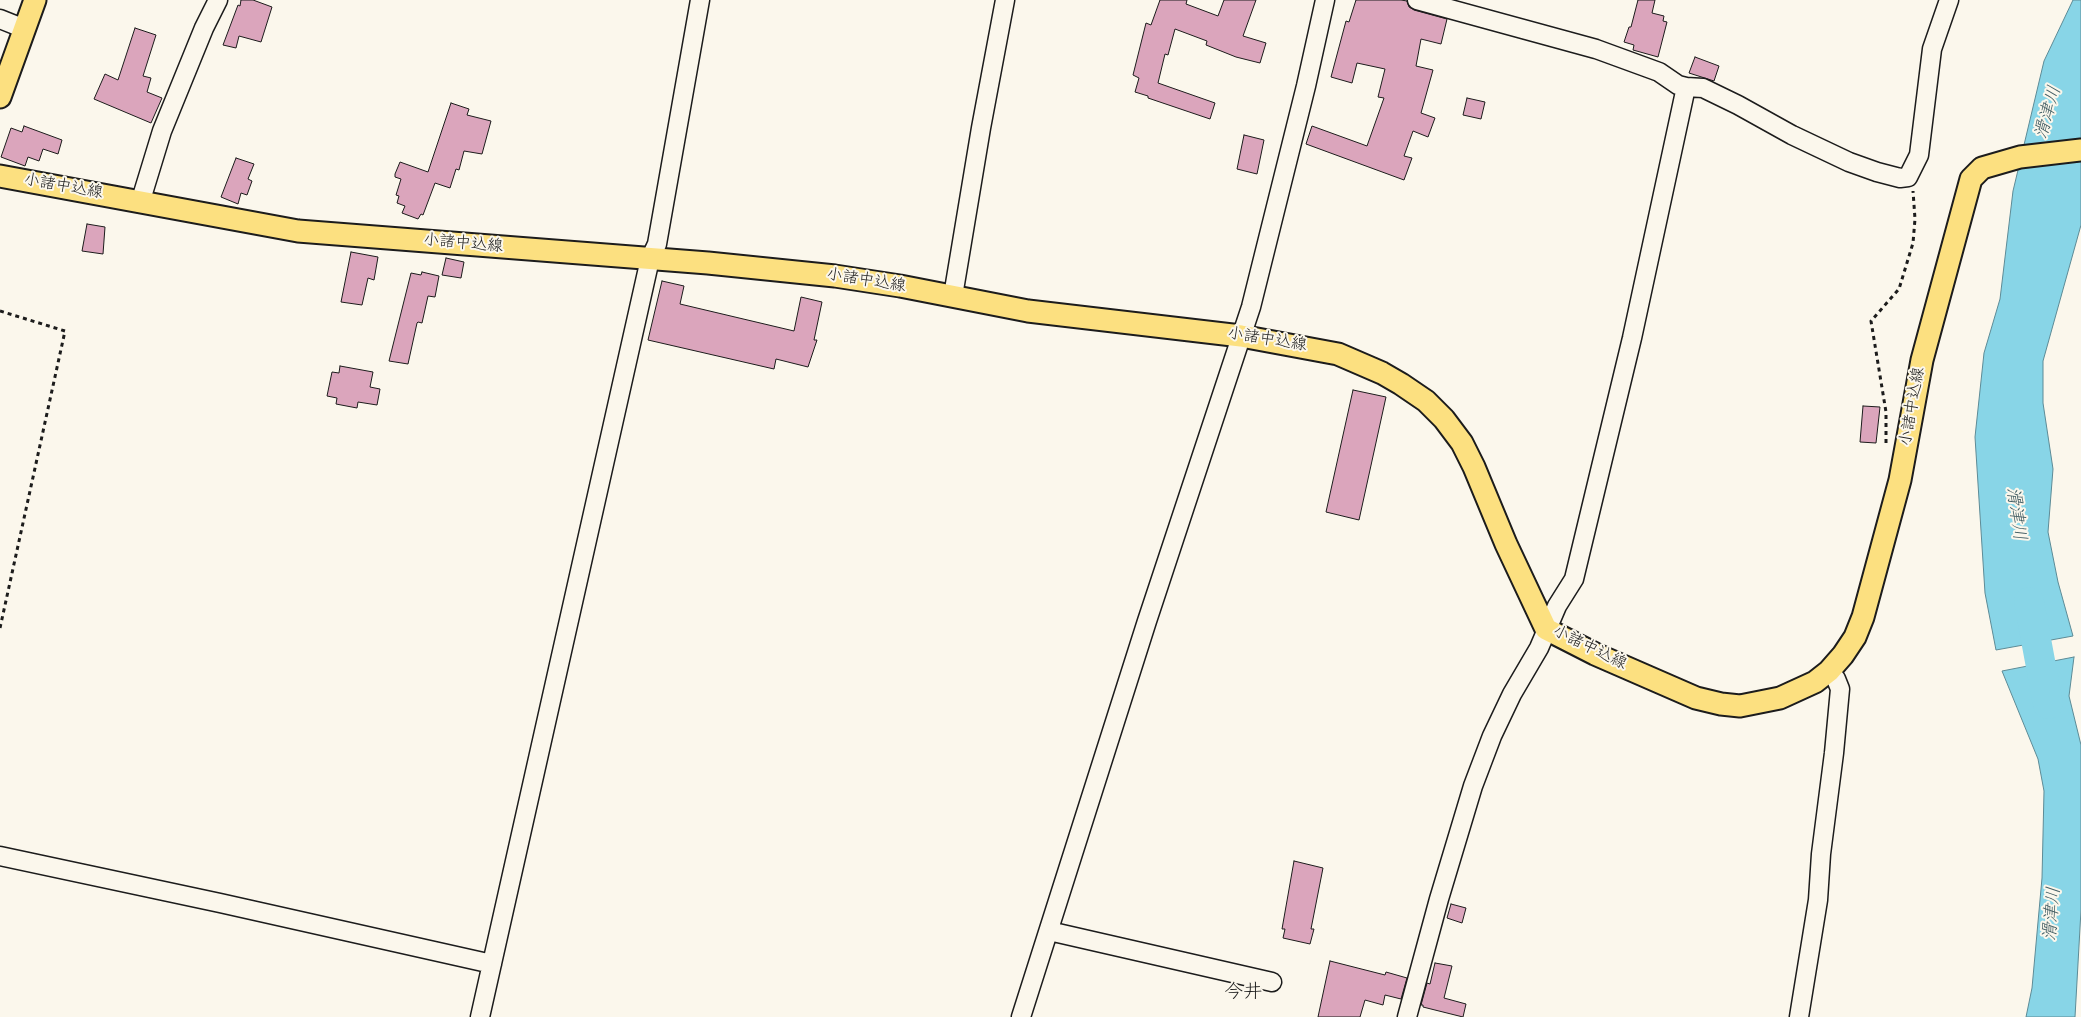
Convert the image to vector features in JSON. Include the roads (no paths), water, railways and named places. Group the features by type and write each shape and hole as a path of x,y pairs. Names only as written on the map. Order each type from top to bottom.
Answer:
{"main road":[{"path":"0,97 35,0"},
{"name":"小諸中込線","path":"0,176 298,231 650,260 708,263 835,276 1077,318 1241,336 1338,354 1382,373 1426,401 1444,419 1462,444 1546,630 1595,654 1696,698 1740,706 1780,698 1815,682 1829,671 1855,638 1863,617 1900,480 1922,360 1968,189 1976,173 1989,165 2020,157 2081,150"}],"street":[{"path":"140,203 162,131 204,28 218,0"},
{"path":"480,1017 650,260 657,244 700,0"},
{"path":"953,296 1005,0"},
{"path":"1021,1017 1156,593 1251,307 1306,86 1325,0"},
{"path":"1417,0 1596,49 1659,72 1686,87 1703,88 1792,135 1849,162 1900,178 1908,177 1919,155 1932,49 1949,0"},
{"path":"0,19 25,28"},
{"path":"1407,1017 1439,899 1473,786 1492,736 1512,694 1539,648 1557,606 1574,579 1632,338 1686,87"},
{"path":"1799,1017 1818,900 1840,689 1829,671"},
{"path":"0,856 492,964"},
{"path":"1049,931 1272,982"}],"water":[{"path":"2073,0 2081,0 2081,225 2043,361 2043,403 2053,469 2048,532 2058,582 2073,636 1996,650 1985,593 1975,437 1984,353 2000,299 2013,191 2044,61"},
{"path":"2074,657 2069,696 2081,745 2081,910 2075,1017 2026,1017 2032,988 2042,878 2044,791 2038,759 2002,671"}],"waterway":[{"name":"滑津川","path":"2029,602 2048,704"}],"district":[{"name":"今井","path":"1243,994"}]}
